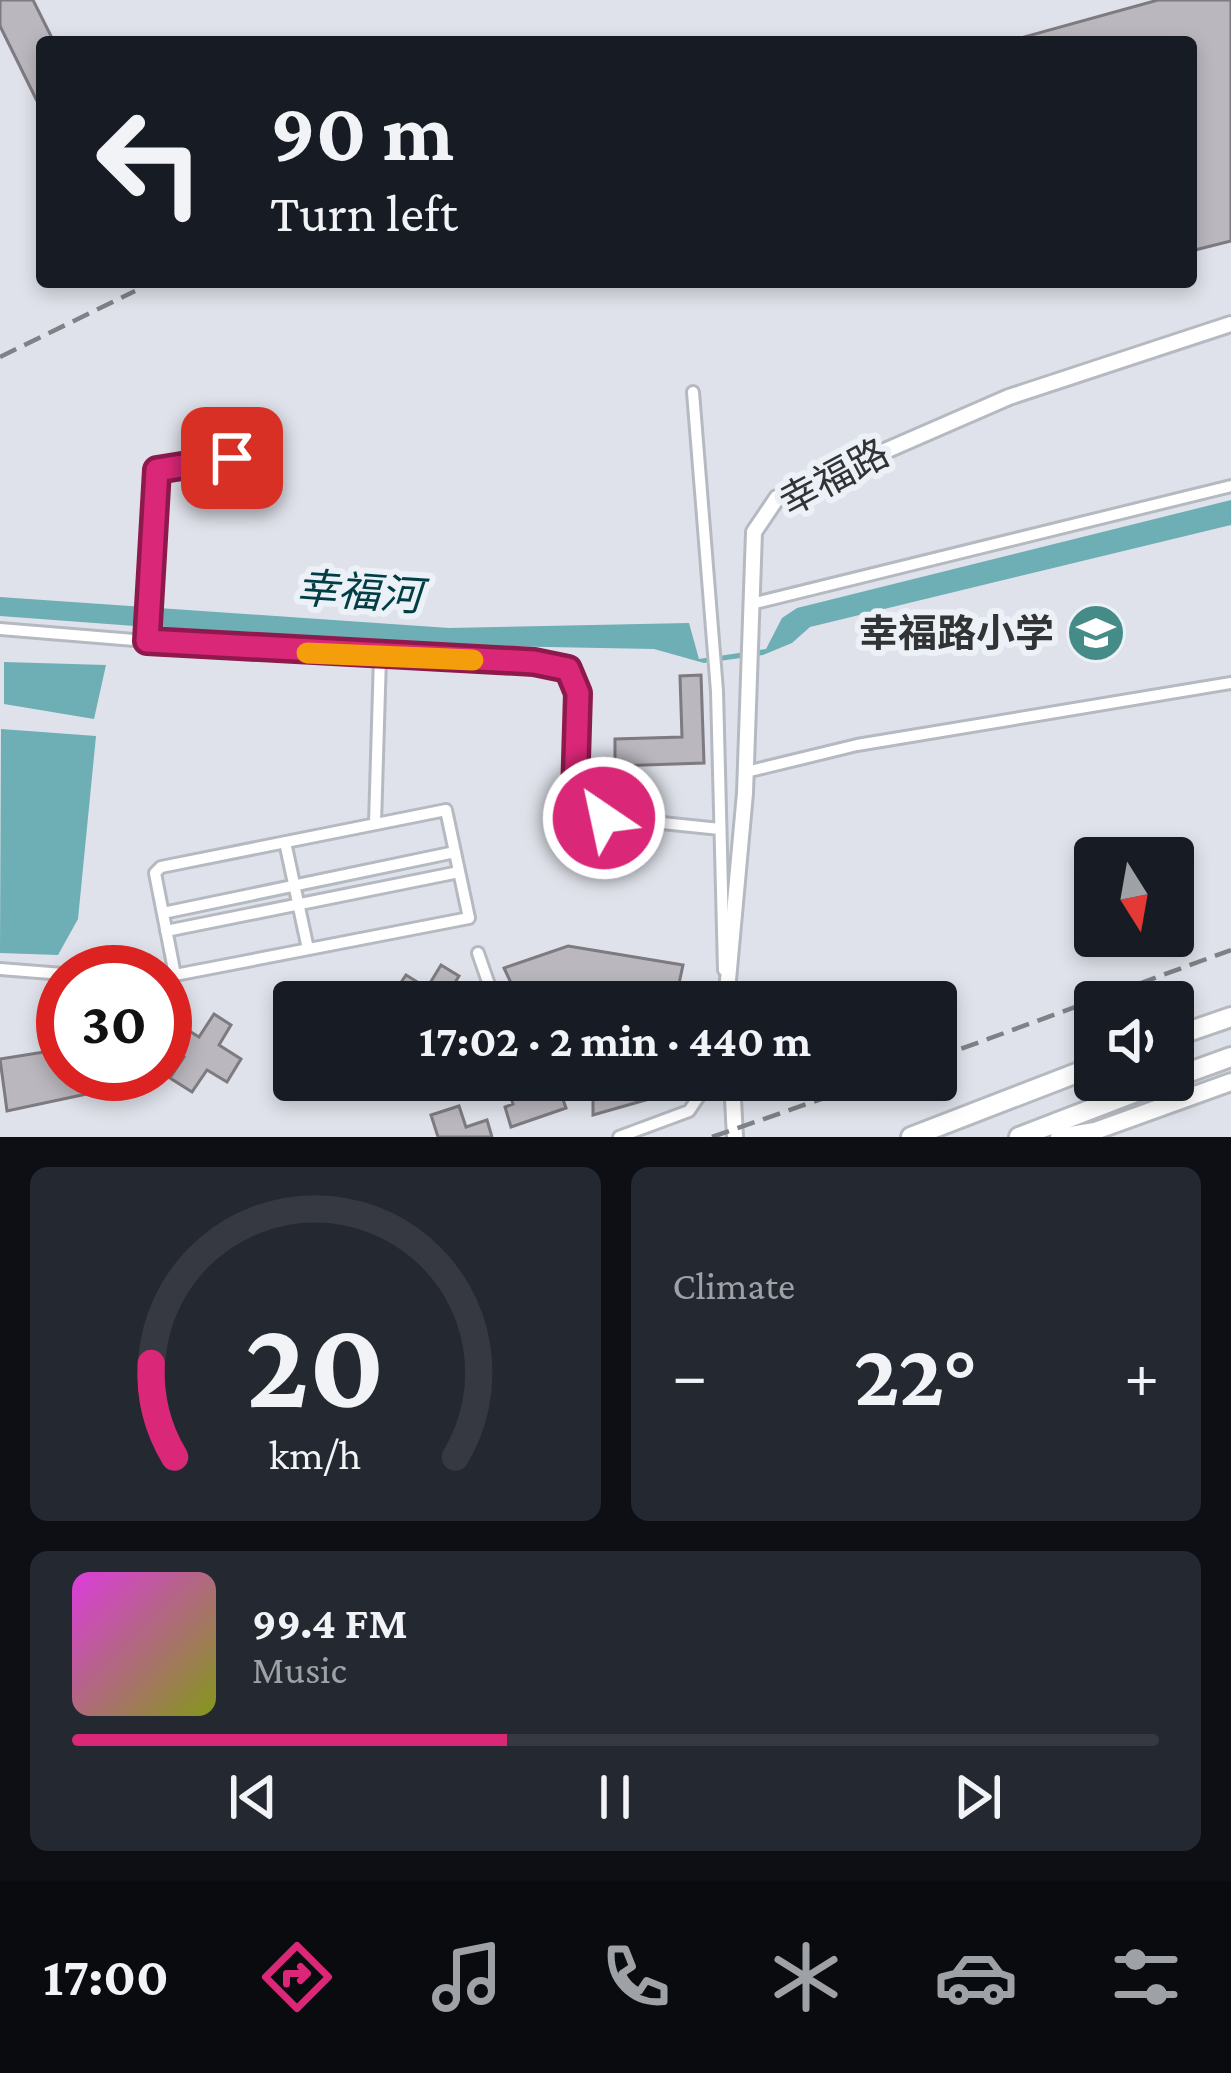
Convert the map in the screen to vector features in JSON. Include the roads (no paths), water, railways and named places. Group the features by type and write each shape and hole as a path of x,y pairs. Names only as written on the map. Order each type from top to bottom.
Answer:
{"highway":[{"path":"1194,1029 1231,1016"},
{"path":"1194,1070 1231,1057"},
{"path":"911,1137 1074,1074"},
{"path":"1019,1137 1113,1101"}],"main road":[{"path":"1059,1137 1095,1130 1231,1082"}],"street":[{"name":"幸福路","path":"725,981 746,772 754,532 778,498 1009,397 1231,324"},
{"path":"693,392 717,691 725,981"},
{"path":"147,641 157,470 232,458 234,475"},
{"path":"751,604 1231,486"},
{"path":"0,629 380,657 534,662 568,669 578,693 575,794 586,808 604,818 720,829"},
{"path":"375,824 380,657"},
{"path":"746,772 857,745 1231,683"},
{"path":"446,810 469,918 175,975 155,873 161,867 375,824 446,810"},
{"path":"286,842 308,949"},
{"path":"163,913 455,853"},
{"path":"166,931 459,872"},
{"path":"478,952 488,981"},
{"path":"0,969 36,972"},
{"path":"619,1137 689,1111 696,1101"},
{"path":"734,1101 737,1134"}],"water":[{"path":"1231,500 1231,525 810,627 792,643 763,655 704,663 654,649 376,644 0,616 0,597 449,628 689,623 699,659 766,649 782,618 797,608"},
{"path":"4,662 106,665 94,719 4,704"},
{"path":"1,729 96,736 78,919 64,945 36,945 36,954 0,953"}],"railway":[{"path":"0,357 135,291"},
{"path":"957,1050 1231,950"},
{"path":"712,1137 816,1101"}],"place":[{"name":"幸福路小学","path":"1096,633"}],"water label":[{"name":"幸福河","path":"359,592"}]}
